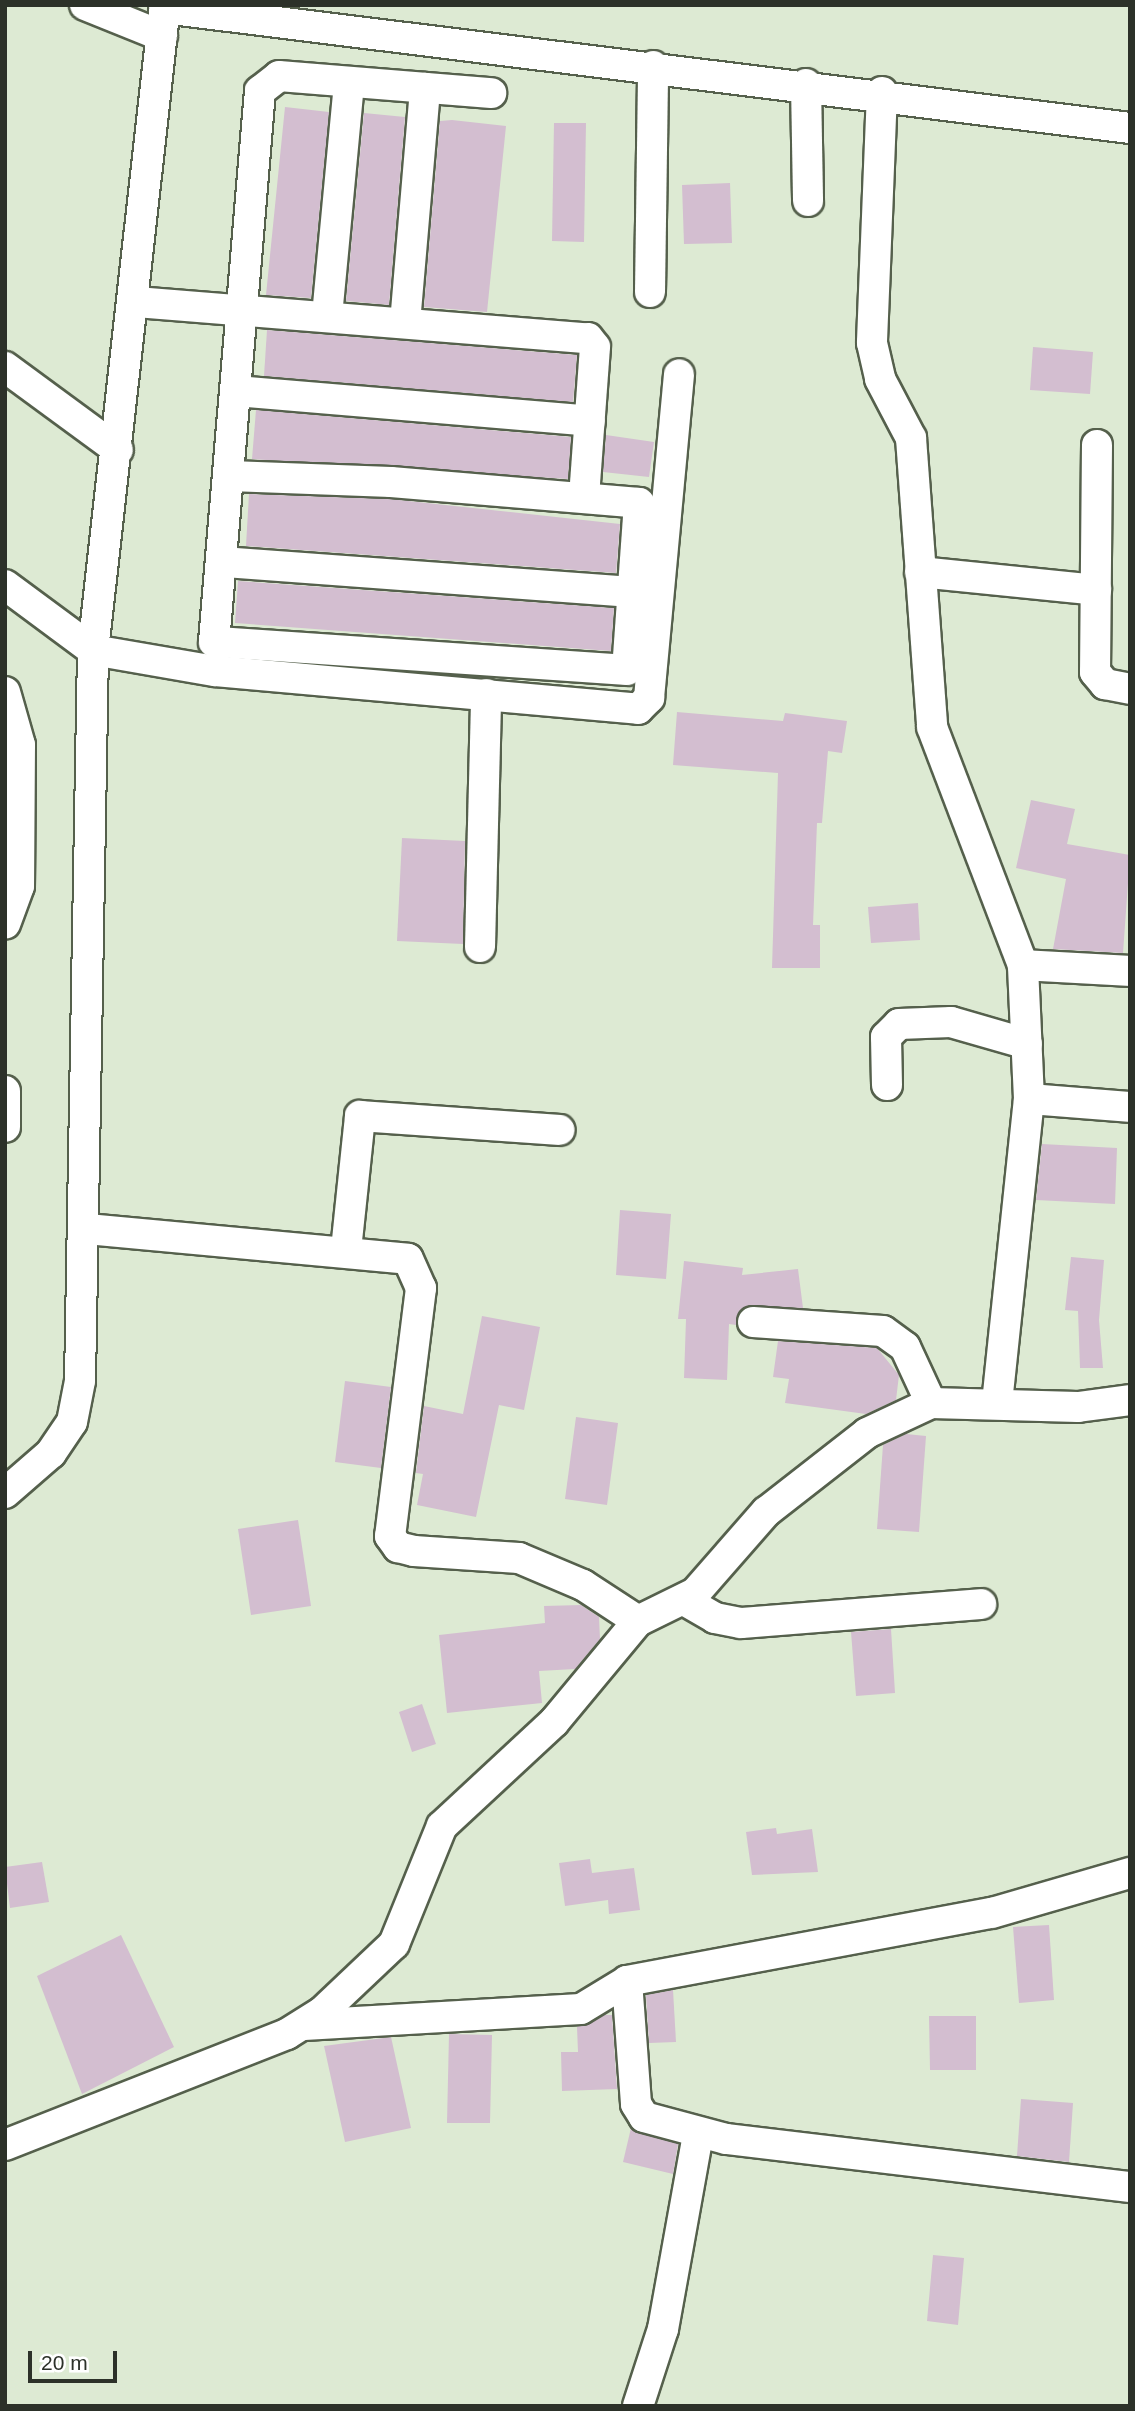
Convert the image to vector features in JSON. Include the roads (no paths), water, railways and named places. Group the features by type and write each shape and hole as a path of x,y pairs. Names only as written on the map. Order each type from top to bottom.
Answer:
{"street":[{"path":"85,5 164,17 882,92 1130,128"},
{"path":"5,1493 51,1453 72,1422 87,1229 93,650 136,302 164,17"},
{"path":"650,292 653,66"},
{"path":"230,476 584,497 641,506 627,670 218,646 214,639 223,562 260,91 279,76 491,93"},
{"path":"327,316 349,82"},
{"path":"806,84 808,201"},
{"path":"405,323 425,88"},
{"path":"882,92 872,343 880,379 911,438 933,727 1023,965 1029,1099 997,1403"},
{"path":"136,302 588,338 595,347 584,497"},
{"path":"5,367 118,450"},
{"path":"5,585 93,650 215,671 629,709 646,704 678,374"},
{"path":"236,391 590,421"},
{"path":"1097,445 1098,680 1130,689"},
{"path":"223,562 634,592"},
{"path":"920,572 1096,590"},
{"path":"5,692 20,745 19,886 5,924"},
{"path":"481,947 486,694"},
{"path":"1023,965 1130,971"},
{"path":"887,1086 886,1037 899,1024 951,1021 1027,1044"},
{"path":"5,1091 5,1127"},
{"path":"1029,1099 1130,1107"},
{"path":"346,1250 360,1116 560,1130"},
{"path":"87,1229 346,1250 408,1259 421,1288 389,1525 398,1547 519,1558 583,1585 638,1621"},
{"path":"753,1322 883,1331 905,1347 931,1403"},
{"path":"304,2025 394,1944 442,1826 554,1722 638,1621 684,1600 784,1496 867,1433 931,1403 1077,1406 1130,1400"},
{"path":"684,1600 715,1618 741,1623 981,1604"},
{"path":"5,2145 304,2025 581,2009 627,1981 992,1913 1130,1873"},
{"path":"627,1981 638,2112 698,2134 1130,2187"},
{"path":"638,2406 663,2329 698,2134"}]}
